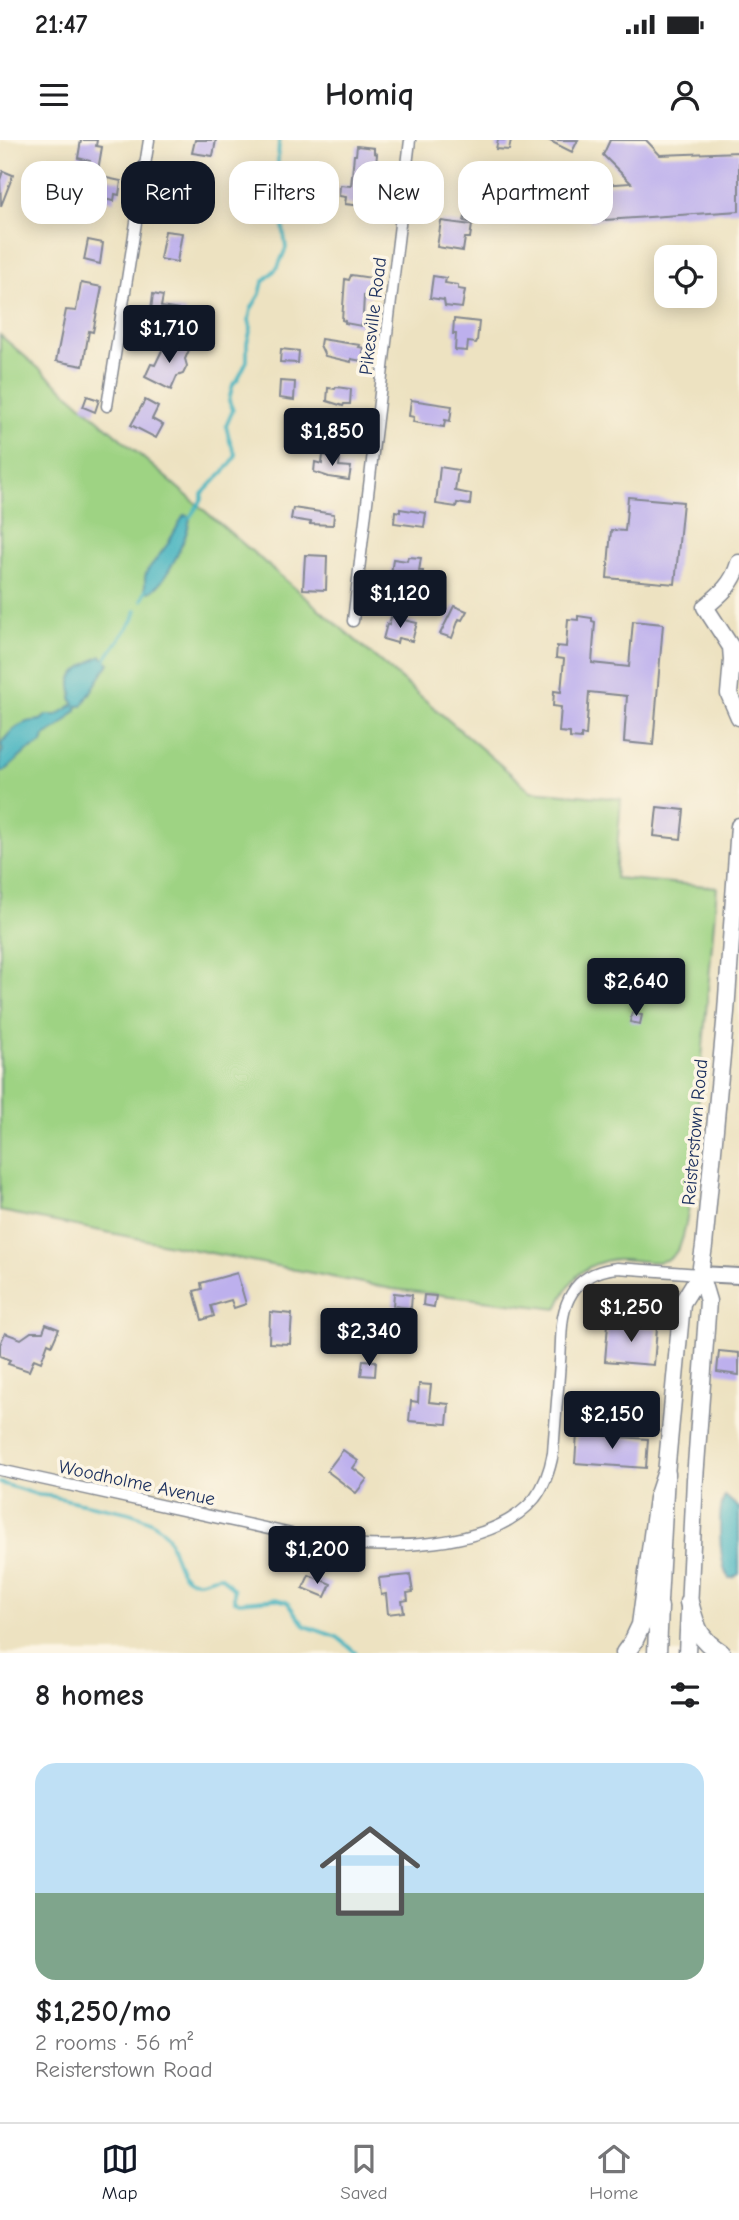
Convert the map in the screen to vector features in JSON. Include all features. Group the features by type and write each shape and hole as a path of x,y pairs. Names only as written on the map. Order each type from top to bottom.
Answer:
{"highway":[{"path":"625,1653 641,1625 658,1498 666,1474"},
{"path":"689,1602 695,1626 701,1637 721,1653"},
{"path":"655,1653 659,1606"}],"main road":[{"path":"739,564 735,578 729,586 705,607 731,648 729,694 739,717"},
{"name":"Reisterstown Road","path":"659,1606 666,1474 682,1303 700,1274 726,1012 736,939 739,826"},
{"name":"Reisterstown Road","path":"687,1653 695,1479 708,1301 700,1274"}],"street":[{"path":"107,407 149,140"},
{"name":"Pikesville Road","path":"353,621 410,140"},
{"path":"726,1012 739,1000"},
{"name":"Woodholme Avenue","path":"0,1470 352,1545 419,1545 477,1533 496,1526 523,1509 542,1488 553,1453 563,1314 572,1292 589,1276 605,1269 700,1274"},
{"path":"700,1274 739,1276"}],"green space":[{"path":"0,335 531,791 621,799 615,878 717,887 689,1207 682,1240 673,1256 659,1262 617,1259 596,1264 581,1272 574,1280 557,1309 392,1289 0,1211"}],"water":[{"path":"184,515 190,517 181,547 162,581 149,592 145,589 147,571 167,545"},
{"path":"101,656 109,663 82,706 76,706 77,710 58,728 44,736 42,743 27,751 4,772 0,771 0,756 3,750 1,745 6,737 22,724 41,720 46,715 57,715 74,704 71,698 72,678 83,666"},
{"path":"725,1496 739,1508 739,1574 733,1578 729,1578 726,1572 721,1550 720,1524"}],"building":[{"path":"81,140 97,140 96,146 102,147 100,161 78,158"},
{"path":"195,140 216,140 213,156 192,153"},
{"path":"498,140 511,140 509,150 496,149"},
{"path":"548,140 578,140 572,152"},
{"path":"610,140 646,140 660,155 739,152 739,211 613,219 613,184 631,183 613,165 613,161 603,155"},
{"path":"357,146 374,148 376,161 353,161"},
{"path":"353,165 353,205 345,204 346,197 339,196 340,185 351,186"},
{"path":"3,171 13,175 1,206 0,180"},
{"path":"107,178 121,181 119,195 115,194 114,201 107,200"},
{"path":"444,221 472,225 470,238 465,238 463,251 437,247 441,224"},
{"path":"165,231 182,233 177,262 160,259"},
{"path":"88,240 103,243 100,264 84,260"},
{"path":"351,275 372,278 370,297 364,296 363,315 367,316 366,325 345,323 342,320 345,279 349,280"},
{"path":"433,276 446,278 445,283 458,285 458,289 465,290 462,308 445,306 444,300 430,298"},
{"path":"81,283 102,287 93,332 89,331 83,366 56,361 66,310 76,311"},
{"path":"153,294 163,296 161,307 186,311 184,321 150,318"},
{"path":"454,319 479,322 477,341 468,342 467,351 455,350"},
{"path":"321,339 360,345 359,347 364,348 362,361 351,359 351,362 325,356 320,345"},
{"path":"170,341 189,350 185,359 187,366 183,374 177,376 171,390 145,377 151,364 155,365 166,342"},
{"path":"281,349 299,351 298,363 280,362"},
{"path":"280,381 295,382 294,400 279,398"},
{"path":"328,388 351,389 350,404 343,406 327,401"},
{"path":"87,396 99,400 95,412 83,407"},
{"path":"145,400 158,407 152,419 163,425 156,438 131,425"},
{"path":"411,400 452,406 450,421 445,420 444,427 413,422 414,417 409,416"},
{"path":"323,455 340,458 339,466 351,467 349,480 314,472 315,462 322,464"},
{"path":"440,467 458,470 455,491 471,494 470,505 457,503 456,507 436,504"},
{"path":"628,497 683,502 675,584 607,578 611,530 625,531"},
{"path":"293,508 334,514 333,525 310,524 311,522 291,519"},
{"path":"400,509 426,513 424,527 394,523 395,511 400,512"},
{"path":"305,555 327,556 326,590 303,589"},
{"path":"408,557 421,558 419,571 423,571 422,583 396,580 397,575 391,575 393,559 407,561"},
{"path":"454,606 467,611 462,620 459,619 452,638 440,634"},
{"path":"578,616 592,618 595,622 592,663 629,667 633,621 663,624 653,745 624,742 627,696 589,692 586,736 581,735 581,739 570,738 570,733 559,732 561,707 553,706 554,691 561,692 564,659 556,658 557,646 566,647 568,619 578,620"},
{"path":"391,617 417,623 412,641 398,638 397,643 383,639"},
{"path":"657,807 684,810 681,839 654,836"},
{"path":"632,1013 642,1015 640,1024 630,1022"},
{"path":"237,1273 246,1304 234,1308 231,1300 211,1306 214,1316 202,1320 194,1291 202,1289 201,1283"},
{"path":"394,1293 412,1295 411,1308 393,1306"},
{"path":"424,1295 436,1296 434,1307 423,1305"},
{"path":"270,1312 292,1314 290,1344 269,1343"},
{"path":"46,1324 59,1329 52,1345 48,1343 41,1362 34,1359 29,1371 8,1364 10,1360 0,1356 0,1344 5,1333 21,1339 31,1332 43,1332"},
{"path":"608,1324 657,1328 654,1365 605,1361"},
{"path":"719,1351 739,1353 739,1375 717,1372"},
{"path":"363,1360 376,1361 375,1376 361,1375"},
{"path":"419,1384 431,1385 429,1402 449,1404 447,1424 409,1421 411,1401 418,1402"},
{"path":"577,1434 648,1439 646,1468 575,1463"},
{"path":"343,1450 358,1461 353,1468 367,1479 356,1493 327,1471"},
{"path":"309,1575 331,1584 325,1597 303,1588"},
{"path":"410,1575 413,1592 407,1593 408,1600 402,1601 404,1612 388,1614 386,1594 381,1595 379,1578"}],"waterway":[{"path":"190,517 202,499 202,494 236,455 226,426 233,410 229,401 233,384 247,361 251,309 260,294 263,282 278,267 286,248 277,181 279,140"},
{"path":"142,600 146,590"},
{"path":"105,660 133,620 136,610"},
{"path":"0,1483 39,1495 142,1517 164,1532 178,1566 188,1579 198,1581 221,1576 234,1590 234,1600 239,1602 276,1599 287,1602 305,1626 337,1637 356,1653"}]}
